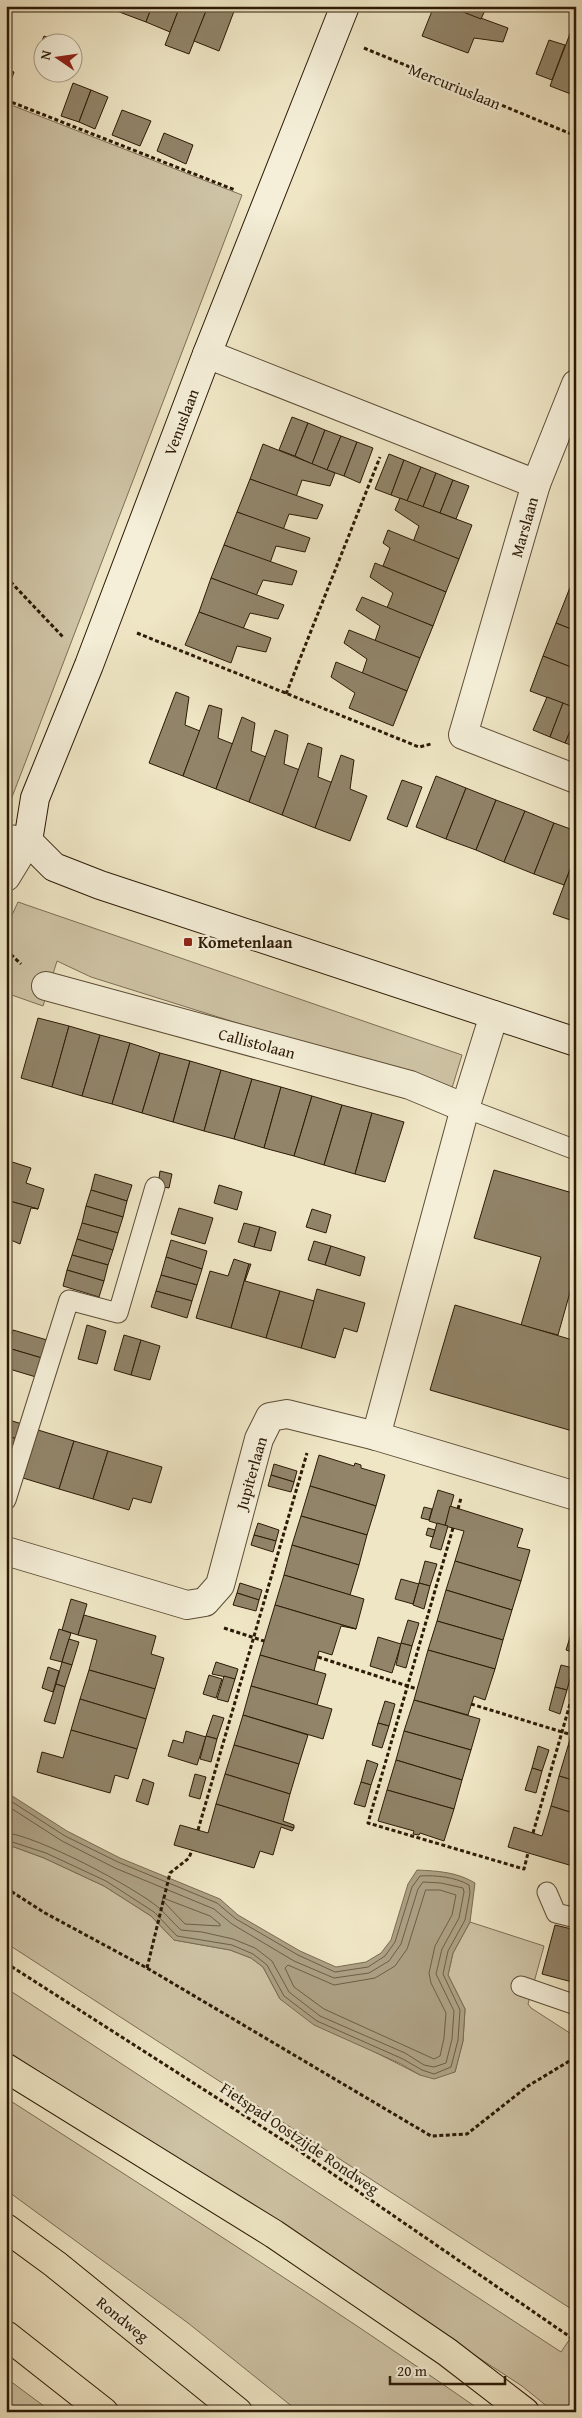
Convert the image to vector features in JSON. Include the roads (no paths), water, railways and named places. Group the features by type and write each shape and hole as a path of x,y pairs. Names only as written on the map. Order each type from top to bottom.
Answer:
{"highway":[{"path":"6,2068 274,2234 447,2352 525,2412"},
{"name":"Rondweg","path":"6,2228 55,2264 238,2412"},
{"path":"6,2335 104,2412"}],"street":[{"name":"Venuslaan","path":"17,840 89,665 207,354 345,6"},
{"name":"Marslaan","path":"207,354 536,484 463,735 576,779"},
{"path":"536,484 576,384"},
{"path":"6,877 17,840 54,867 100,885 576,1042"},
{"name":"Callistolaan","path":"46,986 410,1085 464,1108"},
{"path":"376,1436 464,1108 494,1015"},
{"name":"Jupiterlaan","path":"6,1550 187,1605 205,1602 220,1585 259,1439 270,1418 287,1414 376,1436 576,1496"}],"lane":[{"name":"Callistolaan","path":"464,1108 576,1150"},
{"path":"6,1500 68,1300 118,1313 155,1186"},
{"path":"547,1892 556,1912 576,1918"},
{"path":"521,1986 576,2005"}],"water":[{"path":"6,1792 67,1831 120,1858 220,1899 238,1915 300,1951 336,1967 366,1962 381,1953 391,1940 408,1884 417,1870 454,1874 475,1883 470,1922 453,1953 448,1975 465,2009 463,2041 455,2072 434,2079 420,2075 401,2064 314,2025 280,1999 263,1967 251,1958 230,1950 174,1940 151,1916 104,1886 44,1858 6,1844"}],"place":[{"name":"Kometenlaan","path":"188,942"}]}
